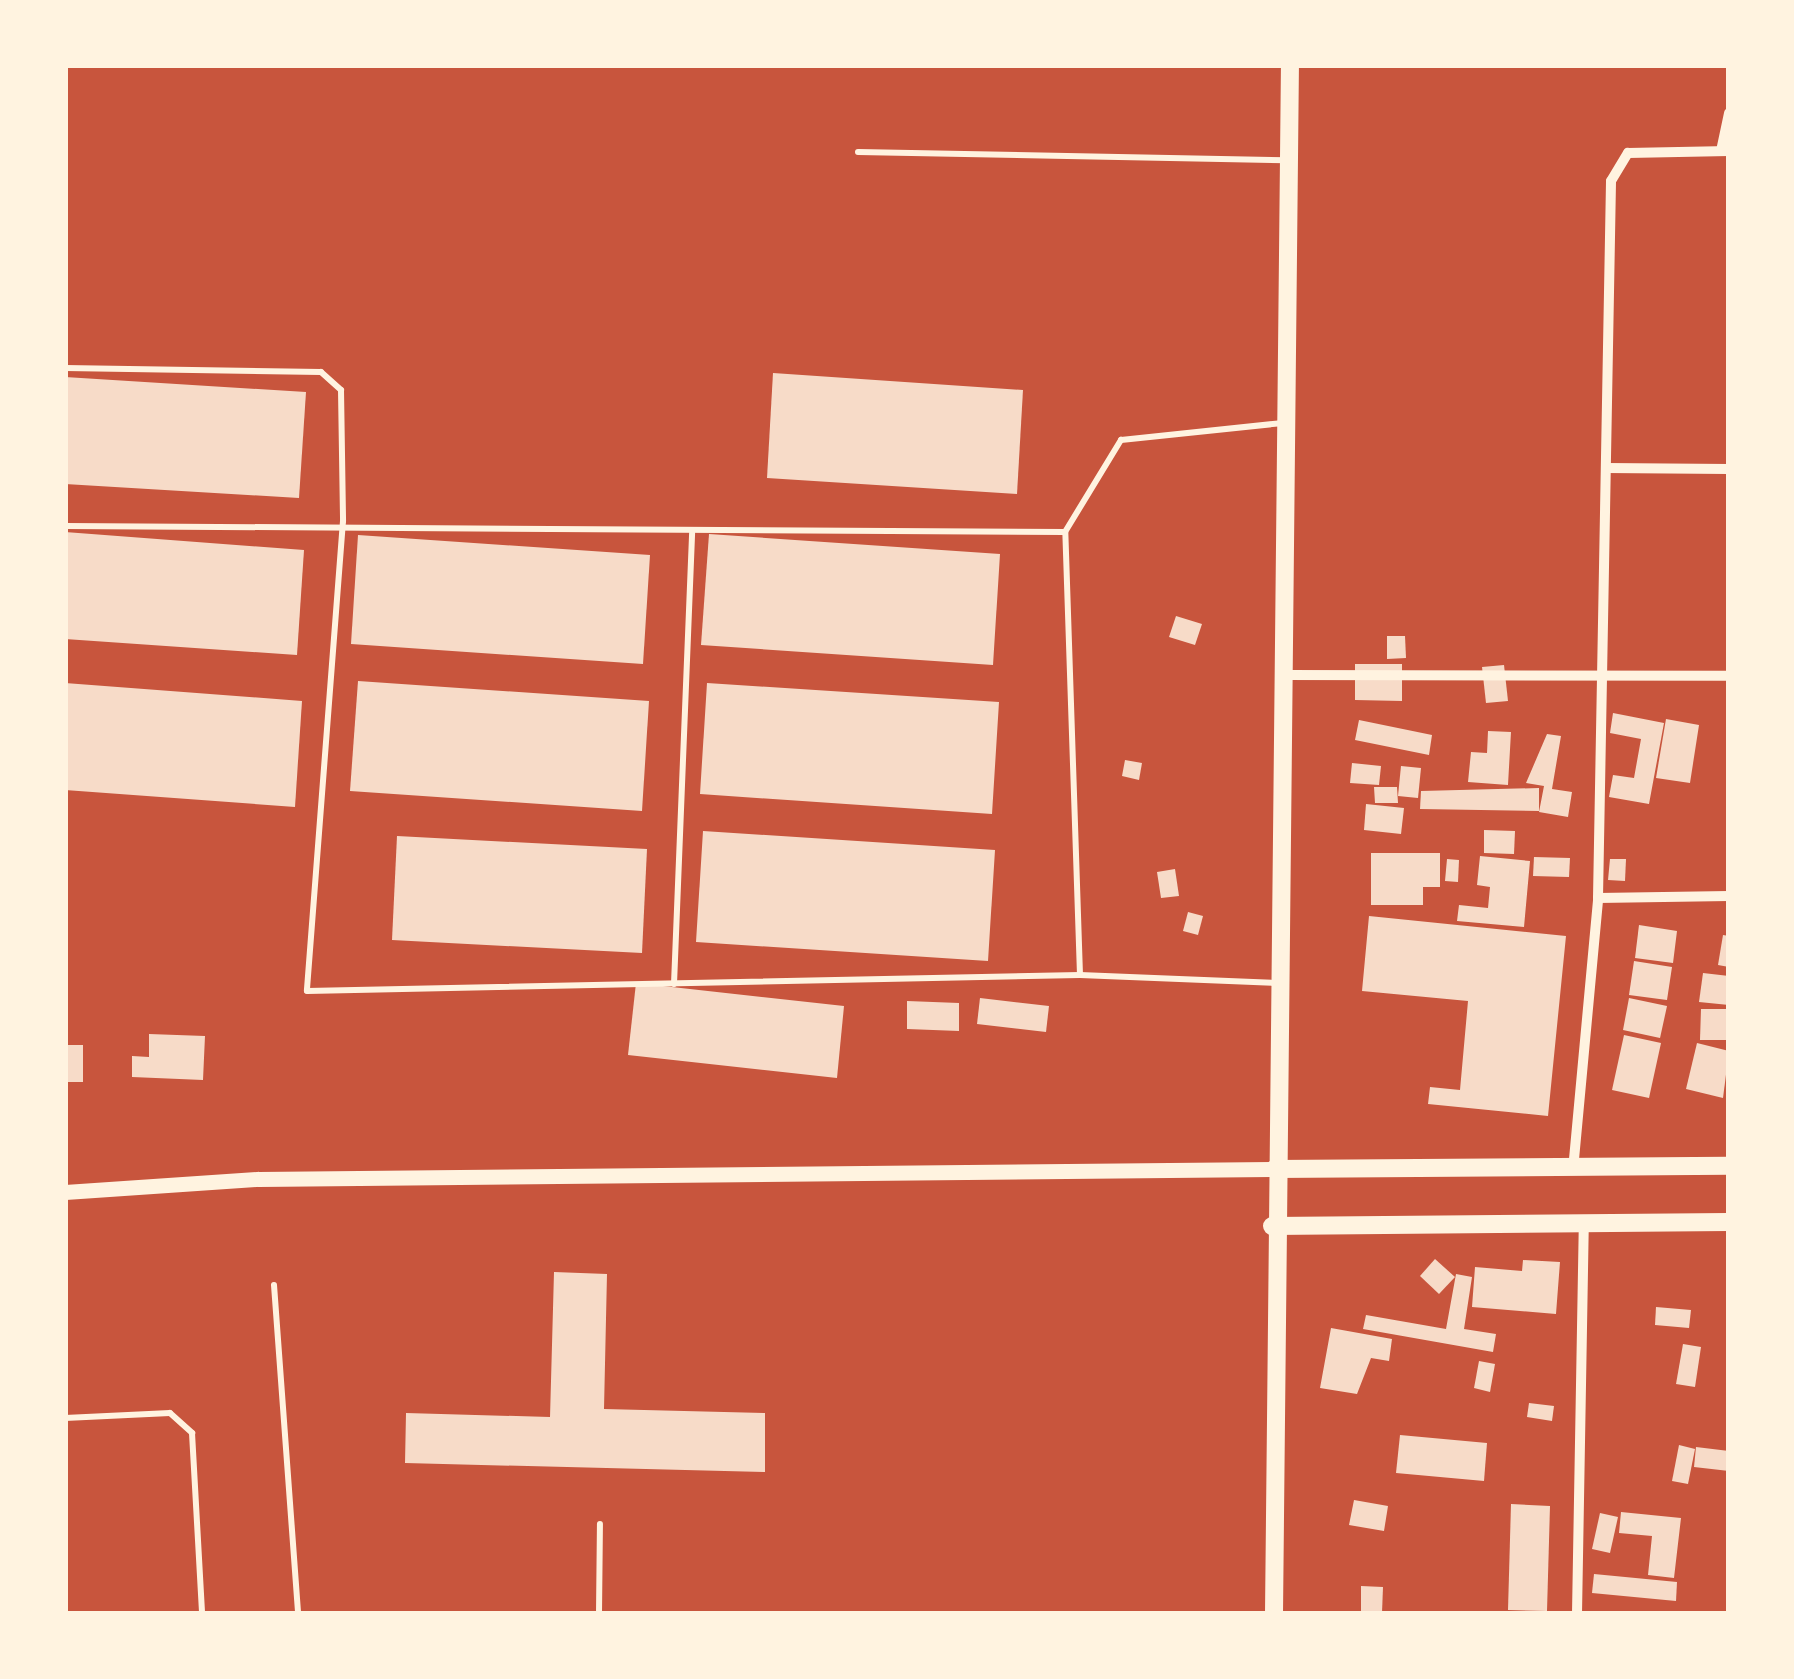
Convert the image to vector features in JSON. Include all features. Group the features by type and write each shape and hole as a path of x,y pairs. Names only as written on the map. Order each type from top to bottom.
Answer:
{"main road":[{"path":"1274,1614 1272,1226 1286,675 1284,423 1290,65"},
{"path":"1274,1169 1729,1166"},
{"path":"1272,1226 1729,1222"}],"street":[{"path":"1573,1170 1598,898 1616,168 1628,154 1725,151 1729,113"},
{"path":"1606,468 1729,469"},
{"path":"1286,675 1729,676"},
{"path":"1598,898 1729,896"},
{"path":"65,1192 258,1179 1274,1169"},
{"path":"1577,1614 1584,1224"}],"lane":[{"path":"858,152 1288,160"},
{"path":"65,368 321,372 336,380 343,521 307,991 1080,975 1279,984"},
{"path":"1080,975 1065,532 1120,440 1284,423"},
{"path":"65,526 343,521 692,532 1065,532"},
{"path":"674,984 692,532"},
{"path":"274,1284 298,1614"},
{"path":"65,1418 170,1414 192,1433 202,1614"},
{"path":"600,1524 600,1614"}],"building":[{"path":"773,373 1023,390 1017,494 767,478"},
{"path":"65,377 306,392 299,498 65,484"},
{"path":"65,532 304,550 297,655 65,639"},
{"path":"709,534 1000,554 993,665 701,645"},
{"path":"358,535 650,555 643,664 351,644"},
{"path":"1176,616 1202,624 1195,645 1169,637"},
{"path":"1387,636 1405,636 1406,658 1387,659"},
{"path":"1355,664 1402,664 1402,701 1355,700"},
{"path":"1504,665 1508,701 1486,703 1482,667"},
{"path":"358,681 649,701 642,811 350,791"},
{"path":"65,683 302,701 295,807 65,790"},
{"path":"707,683 999,702 992,814 700,794"},
{"path":"1613,713 1664,723 1649,804 1609,797 1613,775 1634,778 1641,739 1610,733"},
{"path":"1666,719 1699,725 1690,783 1656,778"},
{"path":"1359,720 1432,735 1429,755 1355,740"},
{"path":"1488,731 1511,732 1508,785 1468,782 1471,752 1487,753"},
{"path":"1547,734 1561,736 1552,789 1572,792 1568,817 1539,812 1544,786 1526,783"},
{"path":"1125,760 1142,763 1139,780 1122,776"},
{"path":"1352,763 1381,766 1379,785 1350,783"},
{"path":"1401,766 1421,768 1418,798 1398,796"},
{"path":"1374,787 1397,787 1398,803 1375,803"},
{"path":"1539,788 1539,811 1420,809 1421,791"},
{"path":"1366,804 1404,808 1401,834 1364,830"},
{"path":"1484,830 1515,831 1514,854 1484,853"},
{"path":"703,831 995,850 988,961 696,942"},
{"path":"397,836 647,849 642,953 392,940"},
{"path":"1371,853 1440,853 1440,887 1423,887 1423,905 1371,905"},
{"path":"1480,856 1530,861 1524,927 1457,921 1459,905 1488,908 1490,887 1477,885"},
{"path":"1534,857 1570,858 1569,877 1533,876"},
{"path":"1447,859 1459,860 1458,882 1445,881"},
{"path":"1610,859 1626,859 1625,881 1608,880"},
{"path":"1175,869 1179,896 1161,898 1157,872"},
{"path":"1188,912 1203,916 1198,935 1183,931"},
{"path":"1369,916 1566,936 1548,1116 1428,1104 1430,1087 1460,1090 1468,1001 1362,991"},
{"path":"1639,925 1677,931 1673,963 1635,958"},
{"path":"1723,935 1729,936 1729,967 1718,965"},
{"path":"1634,961 1672,967 1667,1000 1629,995"},
{"path":"1703,973 1729,976 1729,1005 1699,1002"},
{"path":"636,983 844,1006 837,1078 628,1055"},
{"path":"980,998 1049,1006 1046,1032 977,1024"},
{"path":"1629,998 1667,1006 1660,1038 1623,1030"},
{"path":"907,1001 959,1003 959,1031 907,1029"},
{"path":"1701,1009 1729,1009 1729,1040 1700,1040"},
{"path":"149,1034 205,1036 203,1080 132,1077 132,1056 149,1057"},
{"path":"1624,1035 1661,1043 1649,1098 1612,1090"},
{"path":"1697,1043 1729,1051 1723,1098 1686,1089"},
{"path":"65,1045 83,1045 83,1082 65,1082"},
{"path":"1435,1259 1455,1277 1439,1294 1420,1276"},
{"path":"1523,1260 1560,1262 1556,1314 1472,1307 1475,1267 1522,1271"},
{"path":"554,1272 607,1274 604,1409 765,1413 765,1472 405,1463 406,1413 550,1417"},
{"path":"1456,1274 1472,1277 1464,1329 1496,1334 1493,1352 1363,1329 1366,1315 1446,1329"},
{"path":"1656,1307 1691,1310 1689,1328 1655,1325"},
{"path":"1331,1328 1392,1339 1389,1361 1371,1358 1357,1394 1320,1388"},
{"path":"1683,1344 1701,1347 1695,1387 1676,1384"},
{"path":"1479,1361 1495,1364 1490,1392 1474,1388"},
{"path":"1529,1403 1554,1406 1552,1421 1527,1417"},
{"path":"1400,1435 1487,1443 1484,1481 1396,1473"},
{"path":"1679,1445 1695,1449 1688,1484 1672,1481"},
{"path":"1696,1447 1729,1451 1729,1471 1694,1467"},
{"path":"1354,1500 1388,1506 1384,1531 1349,1525"},
{"path":"1511,1504 1550,1506 1547,1611 1508,1610"},
{"path":"1621,1512 1681,1518 1674,1578 1648,1575 1652,1536 1619,1533"},
{"path":"1600,1513 1618,1517 1610,1553 1592,1549"},
{"path":"1594,1574 1677,1582 1676,1601 1592,1593"},
{"path":"1361,1586 1383,1587 1382,1613 1361,1612"}]}
